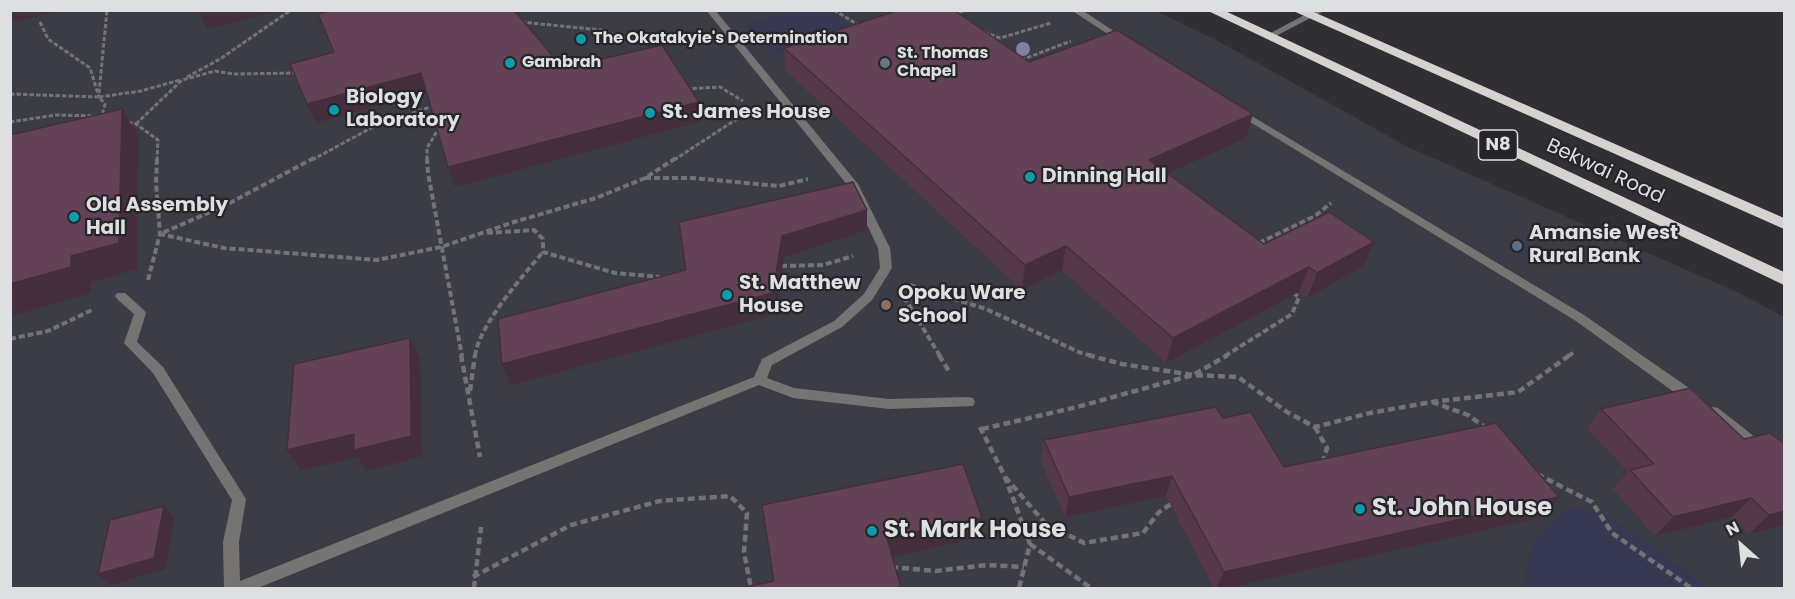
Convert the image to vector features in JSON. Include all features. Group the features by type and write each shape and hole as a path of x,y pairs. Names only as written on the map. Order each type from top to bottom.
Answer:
{"highway":[{"name":"Bekwai Road","path":"1212,10 1785,279"},
{"name":"Bekwai Road","path":"1310,12 1785,224"}],"street":[{"path":"710,10 854,186 884,248 886,267 868,297 838,324 767,362 759,380"},
{"path":"1077,12 1134,47"},
{"path":"1268,37 1310,12"},
{"path":"1229,105 1580,318 1734,427 1785,468"},
{"path":"122,296 141,313 130,343 158,370 240,499 231,542 232,588"},
{"path":"242,588 759,380 794,393 889,404 968,402"}],"path":[{"path":"99,97 107,10"},
{"path":"136,123 182,80 219,59 291,10"},
{"path":"834,10 865,29"},
{"path":"944,15 969,10"},
{"path":"978,30 1000,38 1036,29 1077,12"},
{"path":"515,16 526,30"},
{"path":"40,22 48,39 90,68 99,97 105,104 102,116"},
{"path":"521,22 601,30 631,40 728,32"},
{"path":"1016,62 1105,29"},
{"path":"10,94 99,97 141,91 214,71 233,74 303,73"},
{"path":"160,234 224,248 376,260 441,247 596,198 645,178 754,108 720,87 703,86 684,89"},
{"path":"160,234 226,205 373,127 438,104"},
{"path":"10,122 56,115 113,118"},
{"path":"443,120 427,148 428,173 486,489 473,577 474,588"},
{"path":"10,339 48,331 122,296 150,279 160,234 156,183 158,140 136,123 125,121"},
{"path":"645,178 692,178 779,186 808,179 829,155"},
{"path":"1252,248 1265,238 1315,216 1332,202 1336,170"},
{"path":"469,397 476,346 504,300 543,252 543,239 534,230 481,233"},
{"path":"775,268 785,265 823,265 862,253 878,235"},
{"path":"543,252 596,270 640,278 669,277"},
{"path":"906,284 986,309 1081,354 1122,364 1193,375 1238,377 1287,412 1315,427 1328,448 1324,460 1315,464"},
{"path":"981,429 1077,407 1193,375 1292,314 1299,297 1287,288"},
{"path":"1315,427 1370,412 1518,392 1556,363 1605,336"},
{"path":"1432,402 1468,415 1495,434"},
{"path":"1534,472 1593,502 1612,533 1691,588"},
{"path":"1005,477 1046,524 1084,543 1143,532 1151,525 1159,512 1173,502 1184,500"},
{"path":"473,577 571,525 660,501 730,496 747,513 744,552 751,588"},
{"path":"1030,544 1091,588"},
{"path":"880,569 892,567 936,571 987,565 1024,567"}],"shaded area":[{"name":"Opoku Ware School","path":"10,11 1156,11 1216,40 1408,147 1739,293 1784,317 1784,588 11,588"},
{"path":"788,11 829,11 857,31 774,55 747,25"},
{"path":"1569,506 1605,515 1699,580 1706,588 1523,588 1533,543"}],"building":[{"path":"333,10 514,10 563,68 662,45 699,102 448,167 421,73 307,104 290,64 334,52 318,14"},
{"path":"899,10 954,10 1029,62 1117,30 1253,114 1149,160 1264,244 1329,212 1374,242 1317,273 1309,267 1173,338 1066,246 1025,265 784,48"},
{"name":"Old Assembly Hall","path":"122,109 119,243 71,256 71,267 10,284 10,135"},
{"path":"853,182 867,210 782,236 773,293 502,364 498,319 686,270 679,222"},
{"path":"410,338 411,436 354,450 354,434 287,450 294,364"},
{"path":"1690,388 1744,439 1770,433 1785,444 1785,511 1769,515 1751,498 1673,517 1630,470 1654,464 1601,409"},
{"name":"St. John House","path":"1216,407 1223,418 1251,412 1284,467 1496,423 1559,497 1224,572 1172,476 1069,497 1044,440"},
{"name":"St. Mark House","path":"963,464 982,518 887,538 901,588 742,588 774,581 762,505"},
{"path":"164,506 154,558 98,574 110,520"}],"place":[{"name":"The Okatakyie's Determination","path":"581,39"},
{"name":"Gambrah","path":"510,63"},
{"name":"St. Thomas Chapel","path":"885,63"},
{"name":"Biology Laboratory","path":"334,110"},
{"name":"St. James House","path":"650,113"},
{"name":"Dinning Hall","path":"1030,177"},
{"name":"Old Assembly Hall","path":"74,217"},
{"name":"Amansie West Rural Bank","path":"1517,246"},
{"name":"St. Matthew House","path":"727,295"},
{"name":"Opoku Ware School","path":"886,305"},
{"name":"St. John House","path":"1360,509"},
{"name":"St. Mark House","path":"872,531"}]}
